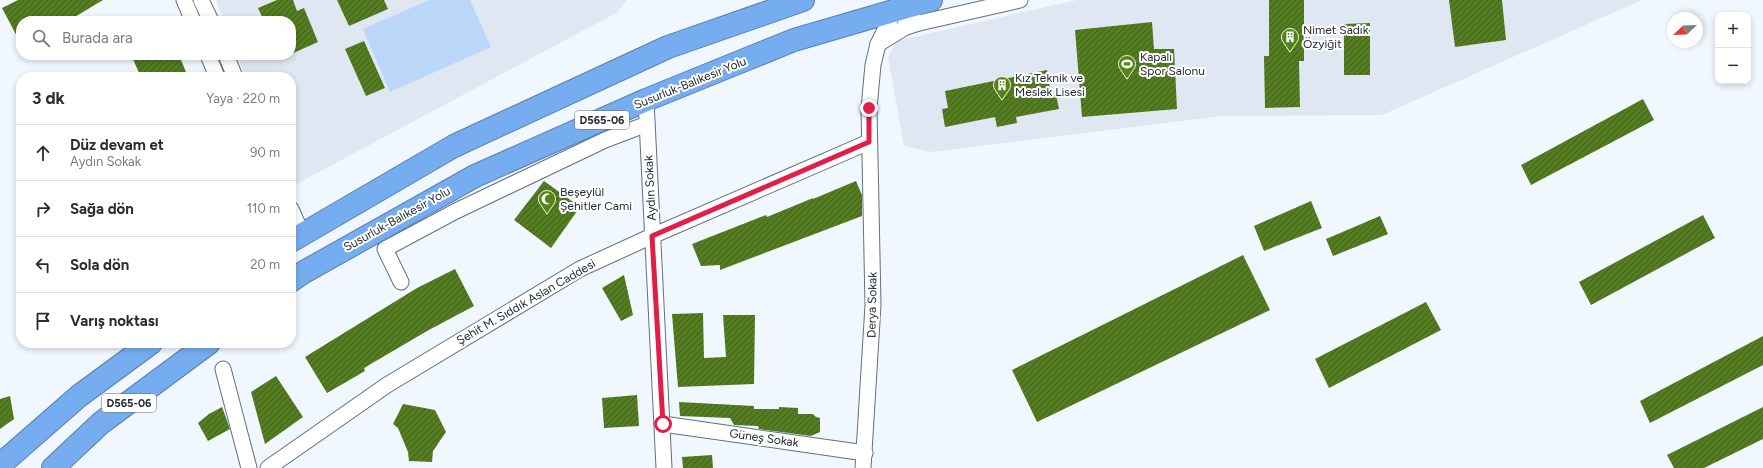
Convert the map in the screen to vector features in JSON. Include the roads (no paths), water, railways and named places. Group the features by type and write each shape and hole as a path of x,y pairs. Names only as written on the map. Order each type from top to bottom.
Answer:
{"highway":[{"path":"296,237 447,150 468,140 668,47 803,0"},
{"name":"Susurluk-Balıkesir Yolu","path":"296,278 475,176 646,100 794,40 895,3 931,0"},
{"name":"D565-06","path":"0,465 79,396 144,348"},
{"name":"D565-06","path":"53,468 101,423 202,348"}],"street":[{"path":"184,0 191,16"},
{"path":"201,0 209,16"},
{"path":"878,44 904,28 919,22 1020,0"},
{"path":"895,3 905,19 919,22"},
{"name":"Derya Sokak","path":"863,468 874,304 869,142 870,94 873,66 878,44 892,16 895,3"},
{"path":"210,60 215,72"},
{"path":"228,60 233,72"},
{"name":"Aydın Sokak","path":"646,100 664,468"},
{"path":"401,282 385,249 456,211 598,143 647,124"},
{"name":"Şehit M. Sıddık Aslan Caddesi","path":"276,465 386,385 580,269 652,236 869,142"},
{"path":"223,369 250,468"},
{"name":"Güneş Sokak","path":"663,424 865,453"}],"place":[{"name":"Nimet Sadık Özyiğit","path":"1290,52"},
{"name":"Kapalı Spor Salonu","path":"1127,79"},
{"name":"Kız Teknik ve Meslek Lisesi","path":"1002,100"},
{"name":"Beşeylül Şehitler Cami","path":"547,214"}]}
